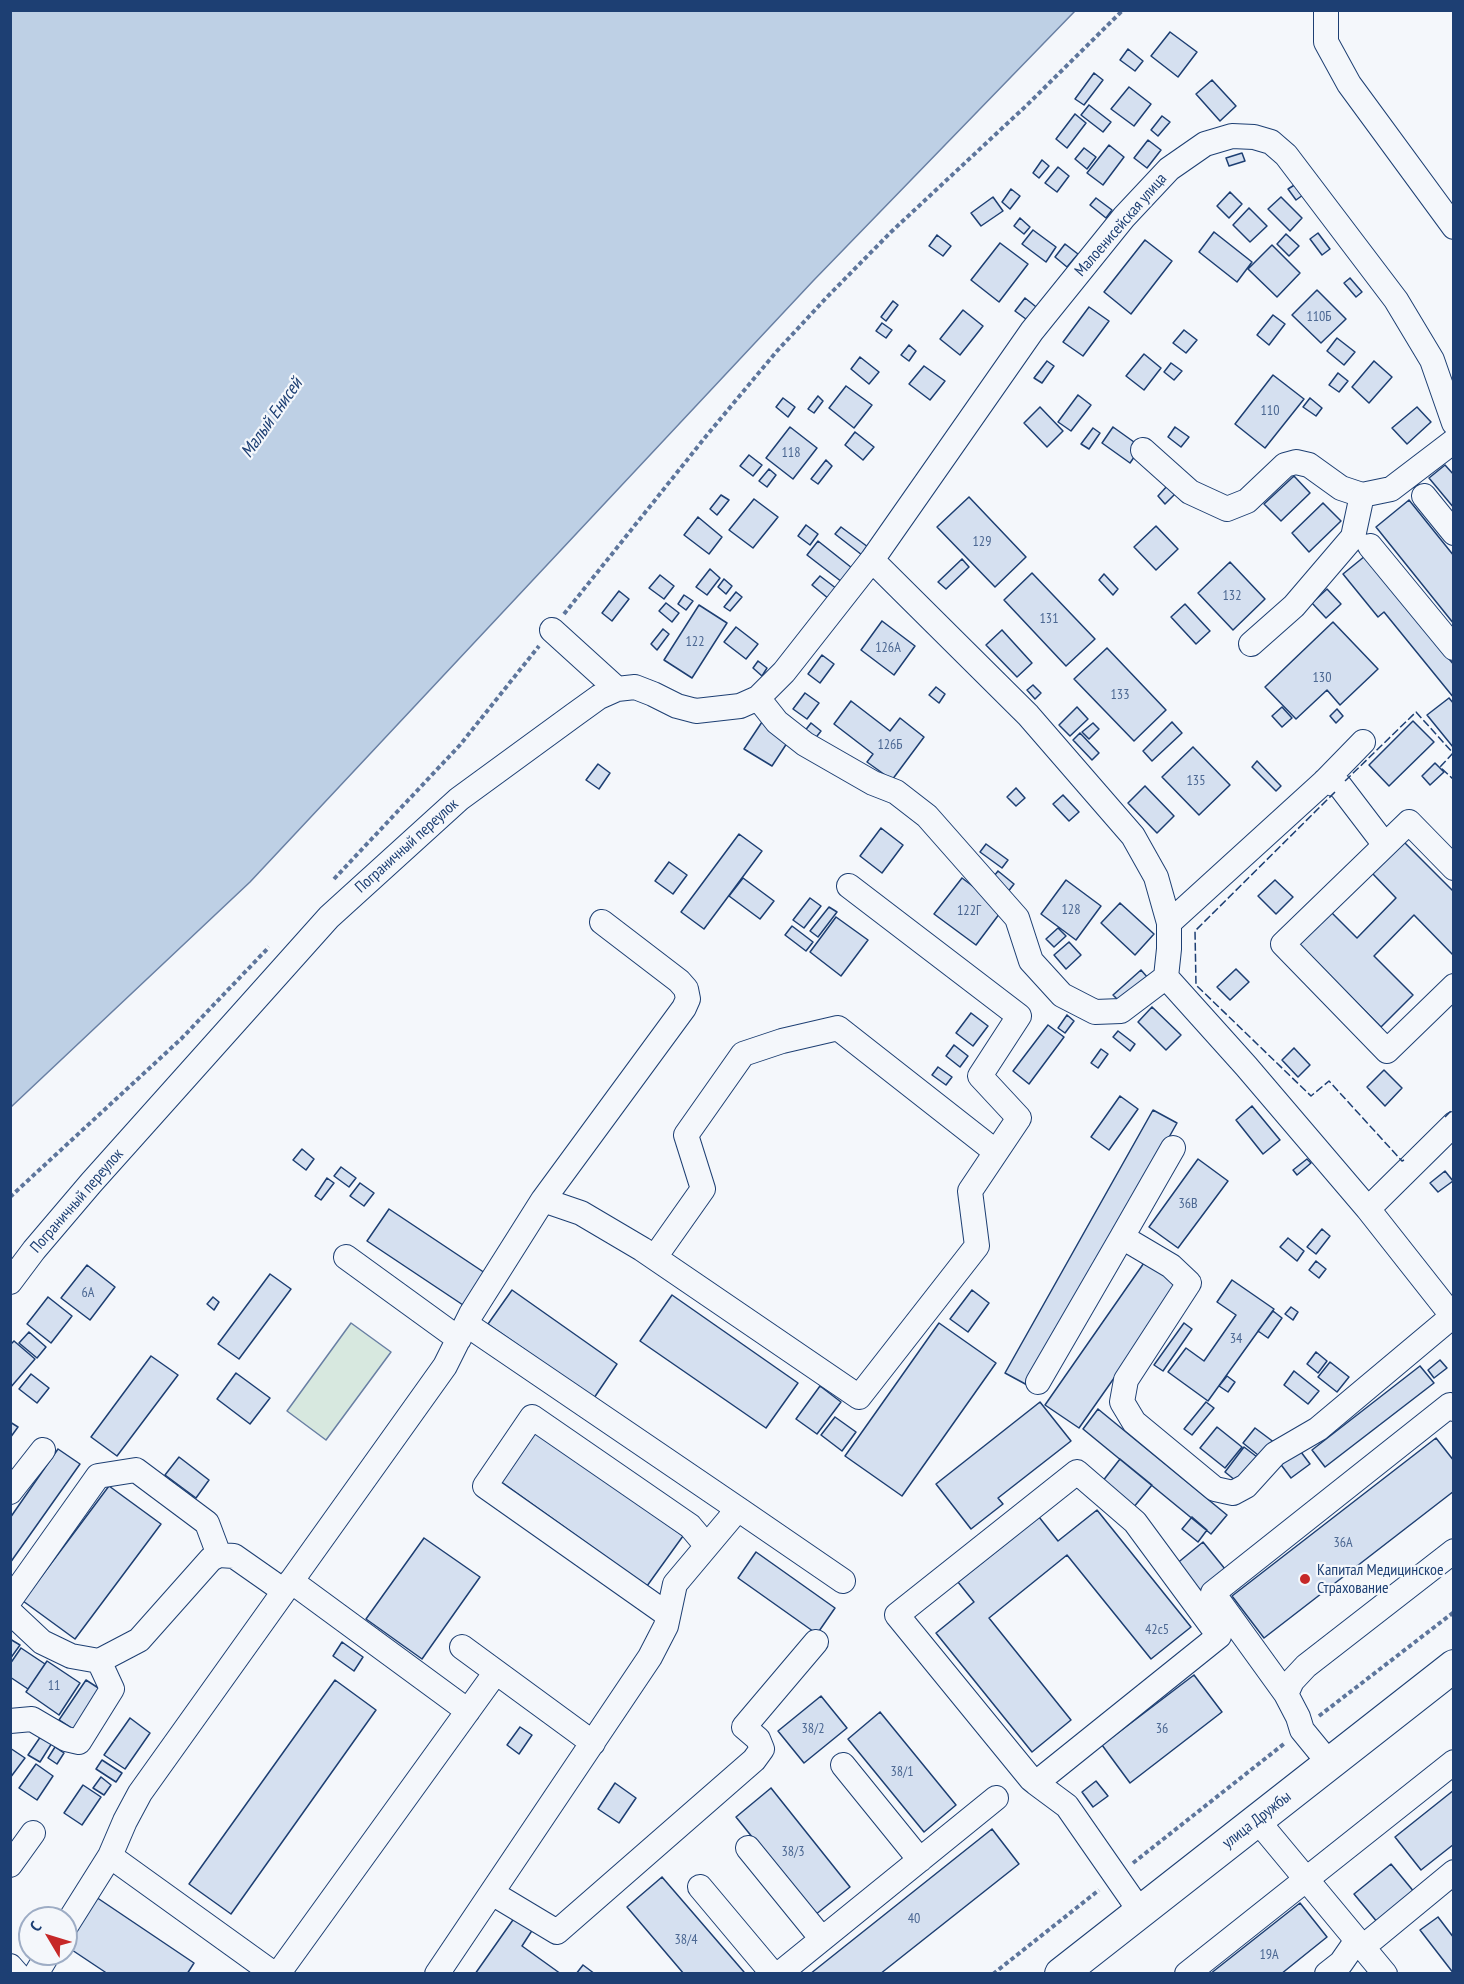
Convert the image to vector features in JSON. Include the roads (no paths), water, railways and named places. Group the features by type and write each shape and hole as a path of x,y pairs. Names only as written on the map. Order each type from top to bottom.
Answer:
{"main road":[{"name":"улица Дружбы","path":"1061,1974 1454,1666"}],"street":[{"path":"1326,10 1326,42 1349,84 1454,227"},
{"name":"Малоенисейская улица","path":"872,560 1032,331 1124,217 1169,170 1205,144 1232,136 1254,136 1271,142 1286,155 1301,174 1396,300 1432,360 1454,423"},
{"path":"1143,450 1190,492 1227,509 1247,501 1285,465 1296,462 1309,465 1341,488 1362,495 1391,489 1454,441"},
{"path":"1251,644 1294,606 1353,537 1362,495"},
{"path":"1424,496 1454,533"},
{"path":"1370,546 1454,648"},
{"path":"552,630 616,688 634,687 676,706 696,711 740,706 758,698 784,672 872,560 1028,715 1132,836 1156,877 1169,922 1170,949 1166,977 1121,1011 1095,1012 1062,995 1031,961 1017,918 927,816 896,792 873,783 805,744 777,722 758,698"},
{"name":"Пограничный переулок","path":"10,1282 34,1250 329,917 459,799 599,697 616,688"},
{"path":"1169,922 1325,781 1363,742"},
{"path":"1325,781 1340,786 1385,844"},
{"path":"1452,991 1387,1051 1283,944 1409,822 1454,868"},
{"path":"543,1200 581,1213 655,1257 826,1372 859,1397 976,1246 970,1191 1019,1118 980,1076 1019,1016 849,886"},
{"path":"78,1907 110,1856 140,1793 445,1366 463,1331 543,1200 684,1008 688,999 686,989 679,981 602,922"},
{"path":"1122,1237 1171,1266 1190,1282 1126,1380 1122,1402 1134,1422 1215,1489 1233,1493 1246,1486 1275,1454 1318,1429 1453,1317 1368,1209 1246,1066 1166,977"},
{"path":"655,1257 704,1189 686,1135 744,1054 782,1041 838,1028 996,1152"},
{"path":"1368,1209 1454,1124"},
{"path":"1038,1383 1173,1148"},
{"path":"346,1257 738,1509 843,1581"},
{"path":"1329,1763 1302,1730 1286,1694 1213,1593 1449,1405 1454,1409"},
{"path":"668,1615 485,1486 532,1417 690,1526 706,1545"},
{"path":"10,1492 42,1450"},
{"path":"10,1600 98,1476 136,1470 207,1523 219,1555"},
{"path":"1036,1783 1219,1636 1135,1522 1077,1472 897,1615 1036,1783 1067,1806 1140,1911"},
{"path":"437,1974 650,1657 666,1626 675,1584 738,1509"},
{"path":"1286,1694 1292,1681 1306,1666 1454,1551"},
{"path":"10,1612 42,1642 71,1656 99,1661 139,1640 211,1559 219,1555 234,1556 288,1586 468,1711"},
{"path":"492,1893 557,1932 754,1760 762,1749 758,1739 744,1727 816,1642"},
{"path":"462,1647 593,1743"},
{"path":"10,1721 32,1719 66,1739 79,1742 112,1689 99,1661"},
{"path":"279,1974 496,1672"},
{"path":"1187,1974 1454,1761"},
{"path":"843,1765 920,1860"},
{"path":"779,1974 996,1798"},
{"path":"1257,1820 1385,1974"},
{"path":"10,1865 33,1833"},
{"path":"748,1848 822,1939"},
{"path":"110,1856 274,1974"},
{"path":"1327,1974 1360,1943 1454,1872"},
{"path":"699,1887 773,1974"},
{"path":"10,1966 16,1974"}],"water":[{"name":"Малый Енисей","path":"10,11 1075,11 813,281 250,882 11,1107"}],"place":[{"name":"Капитал Медицинское Страхование","path":"1305,1579"}]}
